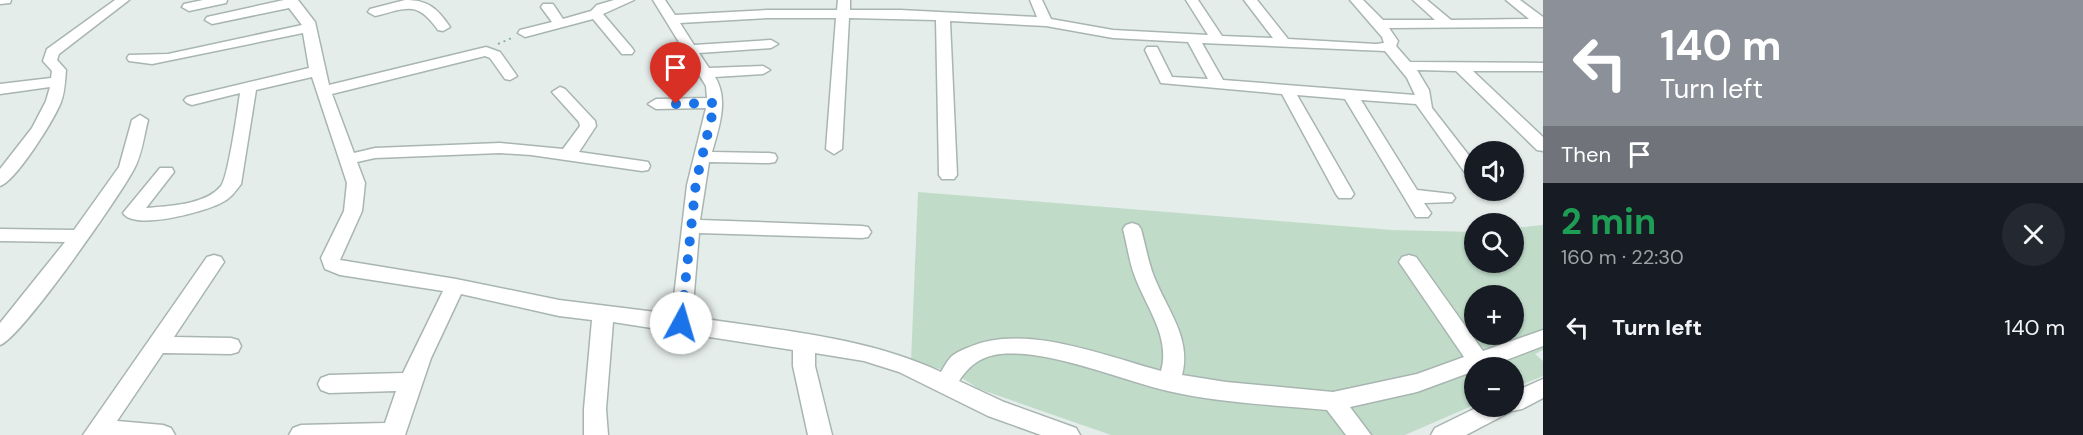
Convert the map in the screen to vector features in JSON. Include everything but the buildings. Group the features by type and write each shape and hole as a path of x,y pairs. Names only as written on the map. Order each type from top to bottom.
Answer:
{"street":[{"path":"0,180 42,126 54,100 59,81 59,70 50,61 52,52 123,0"},
{"path":"189,7 221,0"},
{"path":"525,33 596,14 602,8 628,0"},
{"path":"659,0 713,86 715,103 696,182 681,323"},
{"path":"761,0 767,14"},
{"path":"957,0 959,17"},
{"path":"1036,0 1046,22"},
{"path":"1192,0 1217,38"},
{"path":"1250,0 1283,42"},
{"path":"1356,0 1382,26 1391,40 1388,47"},
{"path":"1419,0 1447,23"},
{"path":"1512,0 1543,23"},
{"path":"212,20 291,1 308,22 317,71 356,183 353,211 330,258 332,264 340,268 456,286 559,308 681,323 885,358 905,364 996,409 1068,435"},
{"path":"375,12 412,1 432,11 443,27"},
{"path":"670,19 767,14 844,6 943,17 1046,22 1102,33 1388,47"},
{"path":"834,149 844,6"},
{"path":"548,7 560,24"},
{"path":"596,14 627,51"},
{"path":"943,17 948,175"},
{"path":"1382,26 1543,23"},
{"path":"134,58 152,60 168,58 309,28"},
{"path":"1193,39 1218,84"},
{"path":"1240,39 1251,56"},
{"path":"690,49 771,44"},
{"path":"1388,47 1423,92 1422,100 1425,109 1464,160"},
{"path":"1152,50 1166,80 1422,100"},
{"path":"325,91 486,51 495,55 510,76"},
{"path":"1405,66 1537,67 1543,77"},
{"path":"1459,66 1543,146"},
{"path":"705,73 763,70"},
{"path":"192,100 317,71"},
{"path":"0,89 59,81"},
{"path":"166,172 132,213 143,215 174,211 214,200 229,191 249,87"},
{"path":"1287,90 1345,194"},
{"path":"560,92 587,121 588,126 568,155"},
{"path":"1350,95 1422,213"},
{"path":"656,104 715,103"},
{"path":"0,338 102,207 128,167 140,120"},
{"path":"348,159 375,153 500,148 642,166"},
{"path":"703,157 769,158"},
{"path":"1412,196 1446,198"},
{"path":"690,226 862,232"},
{"path":"1132,229 1144,275 1169,327 1175,360 1169,382"},
{"path":"0,235 79,236"},
{"path":"97,433 214,262"},
{"path":"1409,262 1476,357"},
{"path":"301,435 394,434 410,382 441,312 456,286"},
{"path":"596,435 595,409 603,314"},
{"path":"1491,357 1543,339"},
{"path":"804,343 804,366 820,435"},
{"path":"159,345 231,346"},
{"path":"944,385 959,362 968,357 993,347 1019,346 1054,351 1169,382 1226,391 1333,401 1417,383 1464,366"},
{"path":"329,384 410,382"},
{"path":"1524,397 1543,388"},
{"path":"1333,401 1359,435"},
{"path":"1443,435 1480,417"},
{"path":"97,433 163,435"}],"path":[{"path":"486,51 499,43 525,33"}],"green space":[{"path":"918,192 1392,230 1464,232 1464,273 1524,273 1524,227 1543,225 1543,350 1535,354 1543,361 1543,376 1524,384 1524,357 1464,357 1464,409 1405,435 1111,435 979,389 954,373 911,361"}],"route":[{"path":"676,104 715,103 696,182 681,323"}]}
